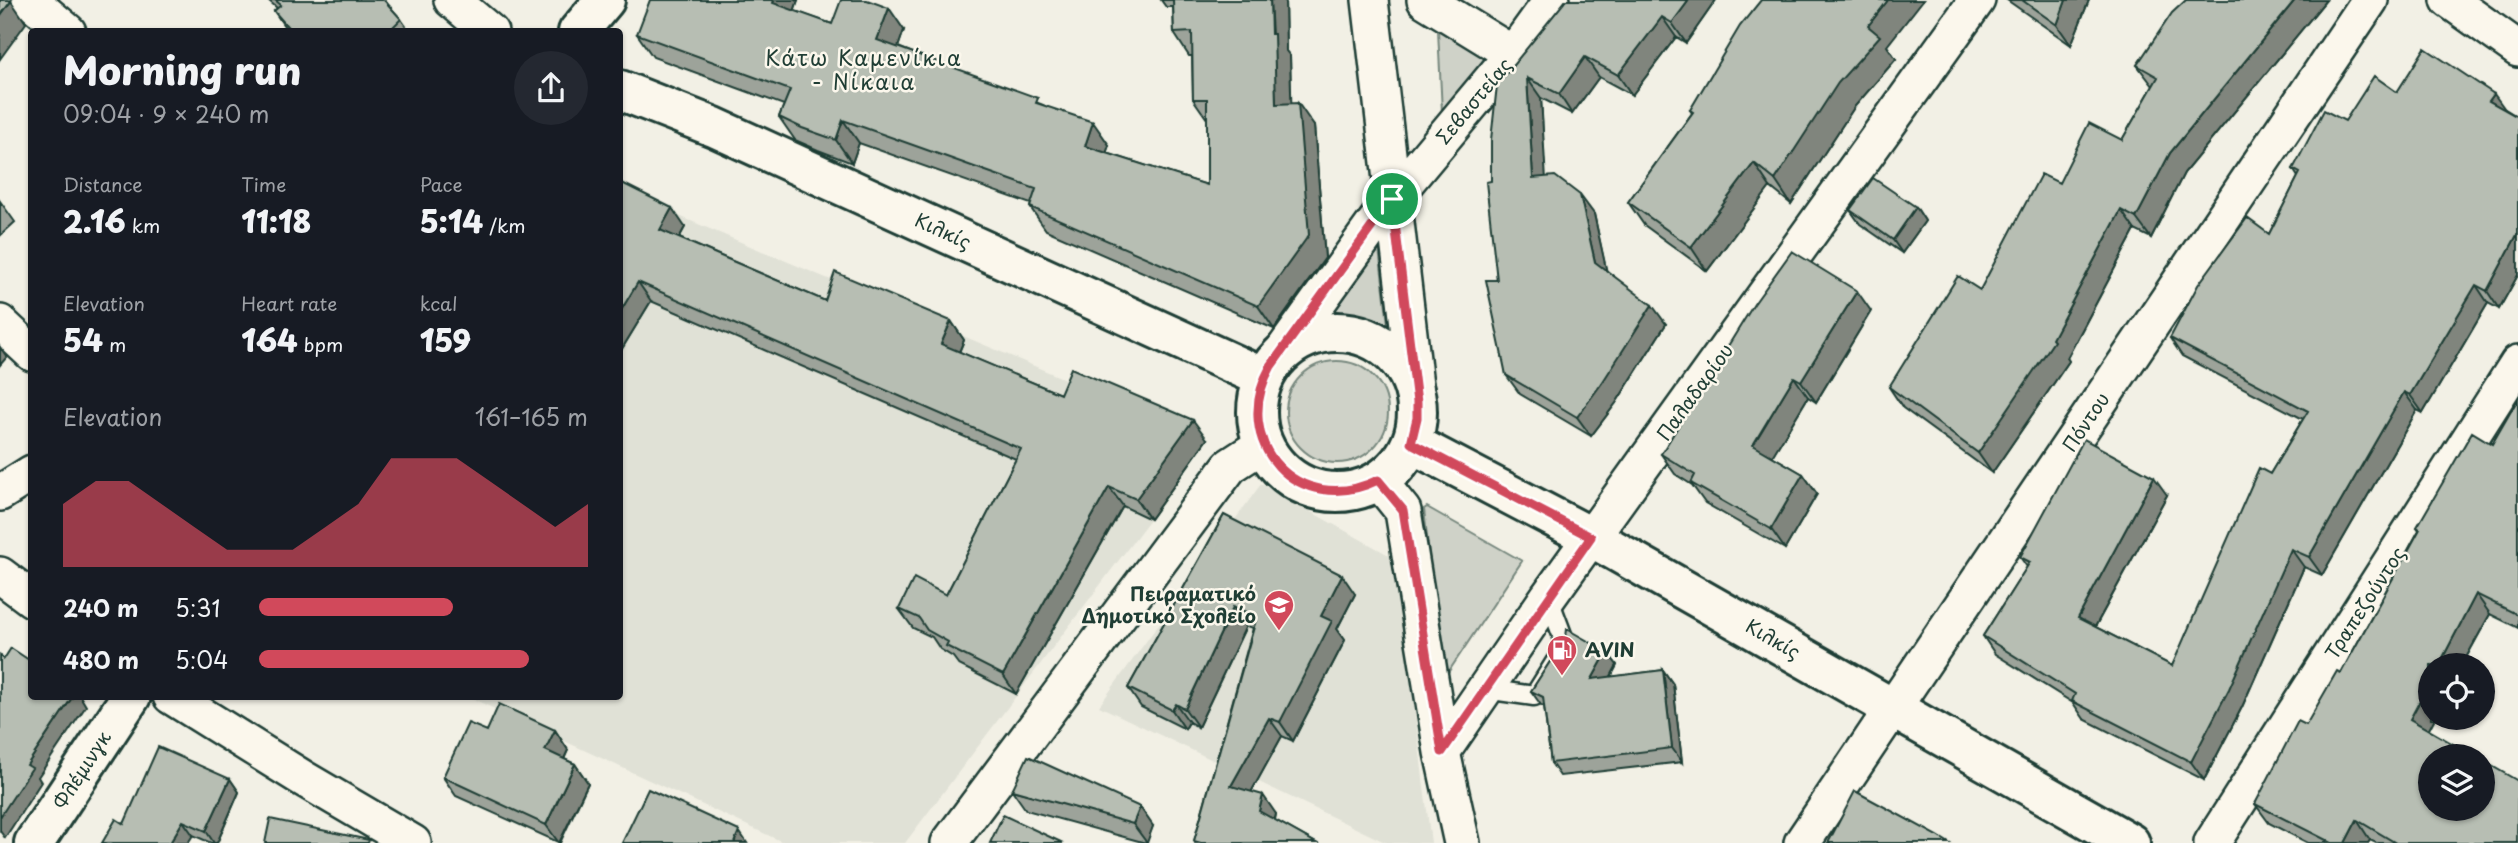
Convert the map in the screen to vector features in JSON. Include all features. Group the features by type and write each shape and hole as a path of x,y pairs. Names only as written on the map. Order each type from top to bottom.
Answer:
{"main road":[{"path":"582,28 606,0"},
{"name":"Κιλκίς","path":"623,91 715,127 1272,367"},
{"path":"1331,331 1360,335 1388,349 1399,360 1410,380 1417,402 1417,418 1411,443 1401,460 1391,472 1378,480 1349,491 1318,489 1304,484 1281,469 1266,449 1257,419 1259,392 1272,367 1303,339 1331,331"},
{"name":"Κιλκίς","path":"1411,443 1591,537 2130,843"},
{"name":"Φλέμινγκ","path":"34,843 128,700"}],"street":[{"path":"30,0 63,28"},
{"path":"452,0 485,28"},
{"path":"1370,0 1417,402"},
{"path":"1425,0 1513,54"},
{"name":"Σεβαστείας","path":"1272,367 1392,199 1513,54 1552,0"},
{"name":"Παλαδαρίου","path":"1442,752 1548,597 1978,0"},
{"name":"Πόντου","path":"1802,843 2370,0"},
{"path":"2449,0 2518,49"},
{"path":"0,323 28,349"},
{"name":"Τραπεζούντος","path":"2212,843 2518,363"},
{"path":"949,843 1230,466 1250,453 1266,449"},
{"path":"0,493 28,476"},
{"path":"1378,480 1403,510 1442,752 1462,843"},
{"path":"0,575 28,596"},
{"path":"178,700 292,772 414,843"}],"shaded area":[{"path":"1443,27 1489,58 1442,112 1438,30"},
{"path":"623,192 1207,439 1150,519 905,843 785,843 475,700 623,700"},
{"path":"1379,249 1388,324 1333,311"},
{"path":"1337,361 1356,365 1373,376 1384,393 1388,412 1384,431 1373,448 1356,459 1337,463 1318,459 1301,448 1290,431 1286,412 1290,393 1301,376 1318,365"},
{"name":"Πειραματικό Δημοτικό Σχολείο","path":"1261,484 1396,559 1431,843 1387,843 1099,706"},
{"path":"1427,507 1522,561 1445,677 1442,676 1424,509"}],"building":[{"path":"0,0 11,1 0,16"},
{"path":"275,0 384,0 401,19 392,28 289,28 274,11 281,5"},
{"path":"650,0 774,0 773,3 832,24 841,0 867,0 889,8 877,40 1038,98 1036,103 1093,122 1085,146 1207,185 1207,99 1193,99 1192,32 1174,33 1173,0 1270,0 1276,104 1298,103 1309,235 1258,306 1030,207 1036,189 843,120 836,140 779,117 790,90 637,34"},
{"path":"1566,0 1689,0 1672,23 1662,17 1618,75 1585,57 1559,94 1527,78 1533,178 1555,176 1580,195 1595,262 1652,305 1577,417 1506,375 1486,280 1497,280 1486,182 1491,181 1491,140 1497,85"},
{"path":"1761,0 1888,0 1868,26 1880,36 1838,83 1775,180 1754,163 1691,247 1628,202 1693,112 1690,110 1740,26"},
{"path":"2022,0 2066,0 2057,25"},
{"path":"2186,0 2295,0 2170,153 2136,218 2121,210 2052,339 2054,341 1978,453 1889,387 1958,276 1980,290 2041,174 2059,183 2089,123 2122,140 2158,77 2137,65 2172,13"},
{"path":"2425,48 2494,94 2489,101 2518,117 2518,233 2487,291 2476,285 2410,395 2404,392 2309,557 2291,549 2229,689 2191,762 2072,701 2075,694 1983,636 2030,562 2020,557 2084,439 2154,477 2078,618 2172,666 2259,468 2270,474 2308,411 2170,338 2198,285 2247,218 2269,234 2300,173 2293,169 2324,110 2345,121 2374,76 2397,92"},
{"path":"1873,178 1916,207 1893,240 1850,210"},
{"path":"623,184 672,208 660,230 825,301 835,272 951,321 941,344 1060,394 1071,368 1193,420 1136,499 1109,487 1003,675 946,646 948,642 927,630 919,618 899,609 914,578 946,595 1021,449 638,282 623,307"},
{"path":"1792,251 1857,291 1801,381 1794,377 1753,445 1803,474 1771,529 1691,483 1695,475 1661,454 1754,304"},
{"path":"2518,399 2518,615 2476,594 2445,653 2418,653 2418,704 2410,719 2418,724 2418,730 2429,730 2453,744 2418,744 2418,821 2495,821 2495,768 2518,781 2517,843 2396,843 2357,820 2345,843 2332,843 2255,804 2298,721 2306,725 2337,671 2341,673 2420,529 2417,527 2472,432 2492,444"},
{"path":"1224,515 1342,575 1321,616 1332,621 1280,722 1269,718 1231,786 1263,795 1259,811 1316,843 1194,841 1257,616 1233,607 1185,709 1176,704 1172,710 1128,688"},
{"path":"1567,629 1607,652 1592,679 1663,670 1672,748 1551,763 1543,697 1531,691 1566,637"},
{"path":"11,648 28,659 28,700 70,700 27,765 32,768 0,817 0,655 4,659"},
{"path":"499,704 555,730 545,750 575,764 546,825 443,777 468,723 487,731"},
{"path":"158,747 230,779 206,831 183,821 170,843 102,843 116,819 124,824"},
{"path":"1028,756 1140,807 1133,824 1012,790"},
{"path":"648,789 739,831 734,843 622,843"},
{"path":"1855,791 1938,836 1949,843 1828,843"},
{"path":"1003,815 1063,843 990,843"},
{"path":"270,819 369,840 368,843 265,843"}],"place":[{"name":"Πειραματικό Δημοτικό Σχολείο","path":"1279,632"},
{"name":"AVIN","path":"1562,677"}],"district":[{"name":"Κάτω Καμενίκια - Νίκαια","path":"864,71"}],"route":[{"path":"1392,199 1417,402 1415,433 1411,443 1591,537 1442,752 1403,510 1378,480 1349,491 1333,492 1292,478 1272,458 1260,433 1257,419 1259,392 1271,366 1392,199"}]}
